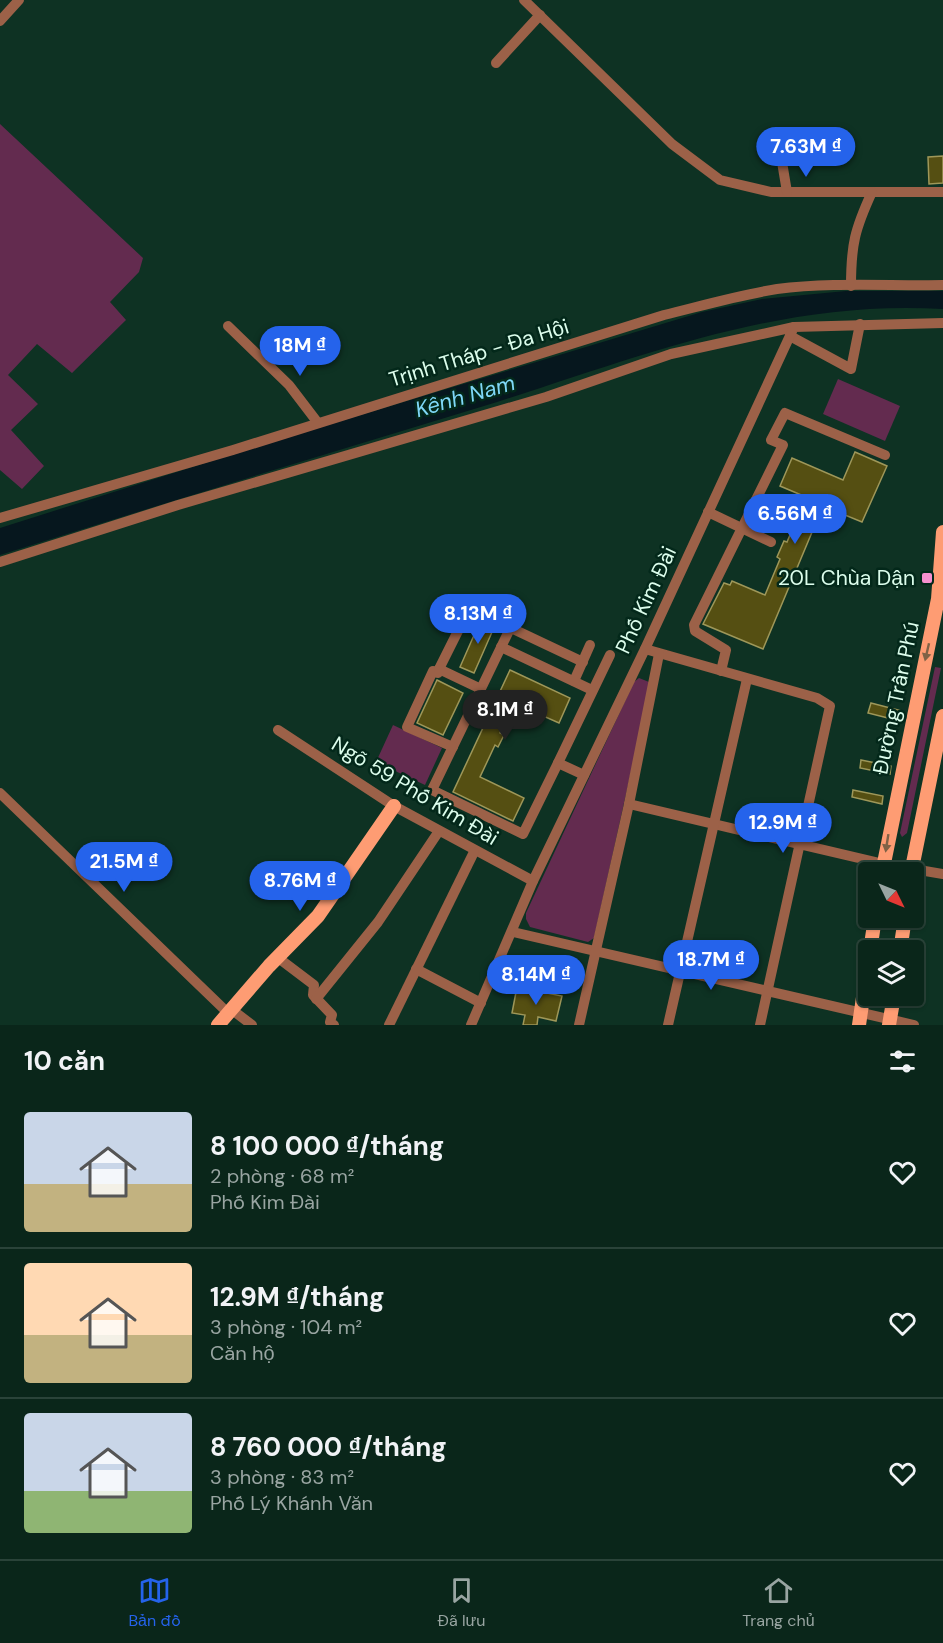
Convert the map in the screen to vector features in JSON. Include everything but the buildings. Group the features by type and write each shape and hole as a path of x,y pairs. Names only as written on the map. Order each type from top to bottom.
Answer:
{"main road":[{"name":"Đường Trần Phú","path":"884,862 938,599 943,532"},
{"path":"913,862 943,716"},
{"path":"218,1025 277,957 318,916 394,806"},
{"path":"890,1022 892,1006"}],"street":[{"path":"524,0 672,144 720,180 755,190 787,192 943,192"},
{"path":"0,21 15,1"},
{"path":"496,63 540,15"},
{"path":"782,162 787,192"},
{"path":"851,286 852,240 856,225 873,192"},
{"name":"Trịnh Tháp - Đa Hội","path":"0,519 664,315 716,302 777,290 943,285"},
{"path":"0,562 178,505 546,397 672,354 792,332 860,324 943,323"},
{"path":"792,332 851,369 860,324"},
{"path":"228,326 289,385 318,423"},
{"name":"Phố Kim Đài","path":"471,1025 533,881 645,649 792,332"},
{"path":"721,670 725,647 695,632 694,625 783,445 771,440 784,413 885,455"},
{"path":"708,512 771,543"},
{"path":"453,747 406,727 434,671 438,673 474,599 515,618 583,662"},
{"path":"515,618 432,790 523,834 609,655"},
{"path":"574,681 590,645"},
{"path":"501,647 592,690"},
{"path":"645,649 817,698 830,706 798,843 760,1025"},
{"path":"579,1025 629,804 659,654"},
{"path":"439,669 481,689"},
{"path":"668,1025 747,679"},
{"name":"Ngõ 59 Phố Kim Đài","path":"278,730 394,806 474,852 533,881"},
{"path":"558,763 584,775"},
{"path":"0,793 229,1011 252,1025"},
{"path":"629,804 798,843 860,862"},
{"path":"316,999 378,922 439,831"},
{"path":"389,1025 474,852"},
{"path":"924,871 943,873"},
{"path":"513,932 768,990 860,1019 914,1025"},
{"path":"277,957 314,985 313,995 332,1015 330,1022 334,1025"},
{"path":"416,969 481,1003"}],"shaded area":[{"path":"0,124 143,258 139,272 110,302 126,320 72,373 37,344 8,375 38,404 11,430 44,466 22,489 0,470"},
{"path":"838,379 900,406 885,441 823,414"},
{"path":"935,667 941,668 907,833 902,837 900,833"},
{"path":"639,678 649,682 650,686 594,938 588,942 530,927 526,913 634,682"},
{"path":"393,725 442,748 425,785 376,762"}],"water":[{"name":"Kênh Nam","path":"846,291 943,291 943,309 882,308 823,313 709,336 0,555 0,528 281,439 702,312 762,299"}],"place":[{"name":"20L Chùa Dận","path":"927,578"}]}
